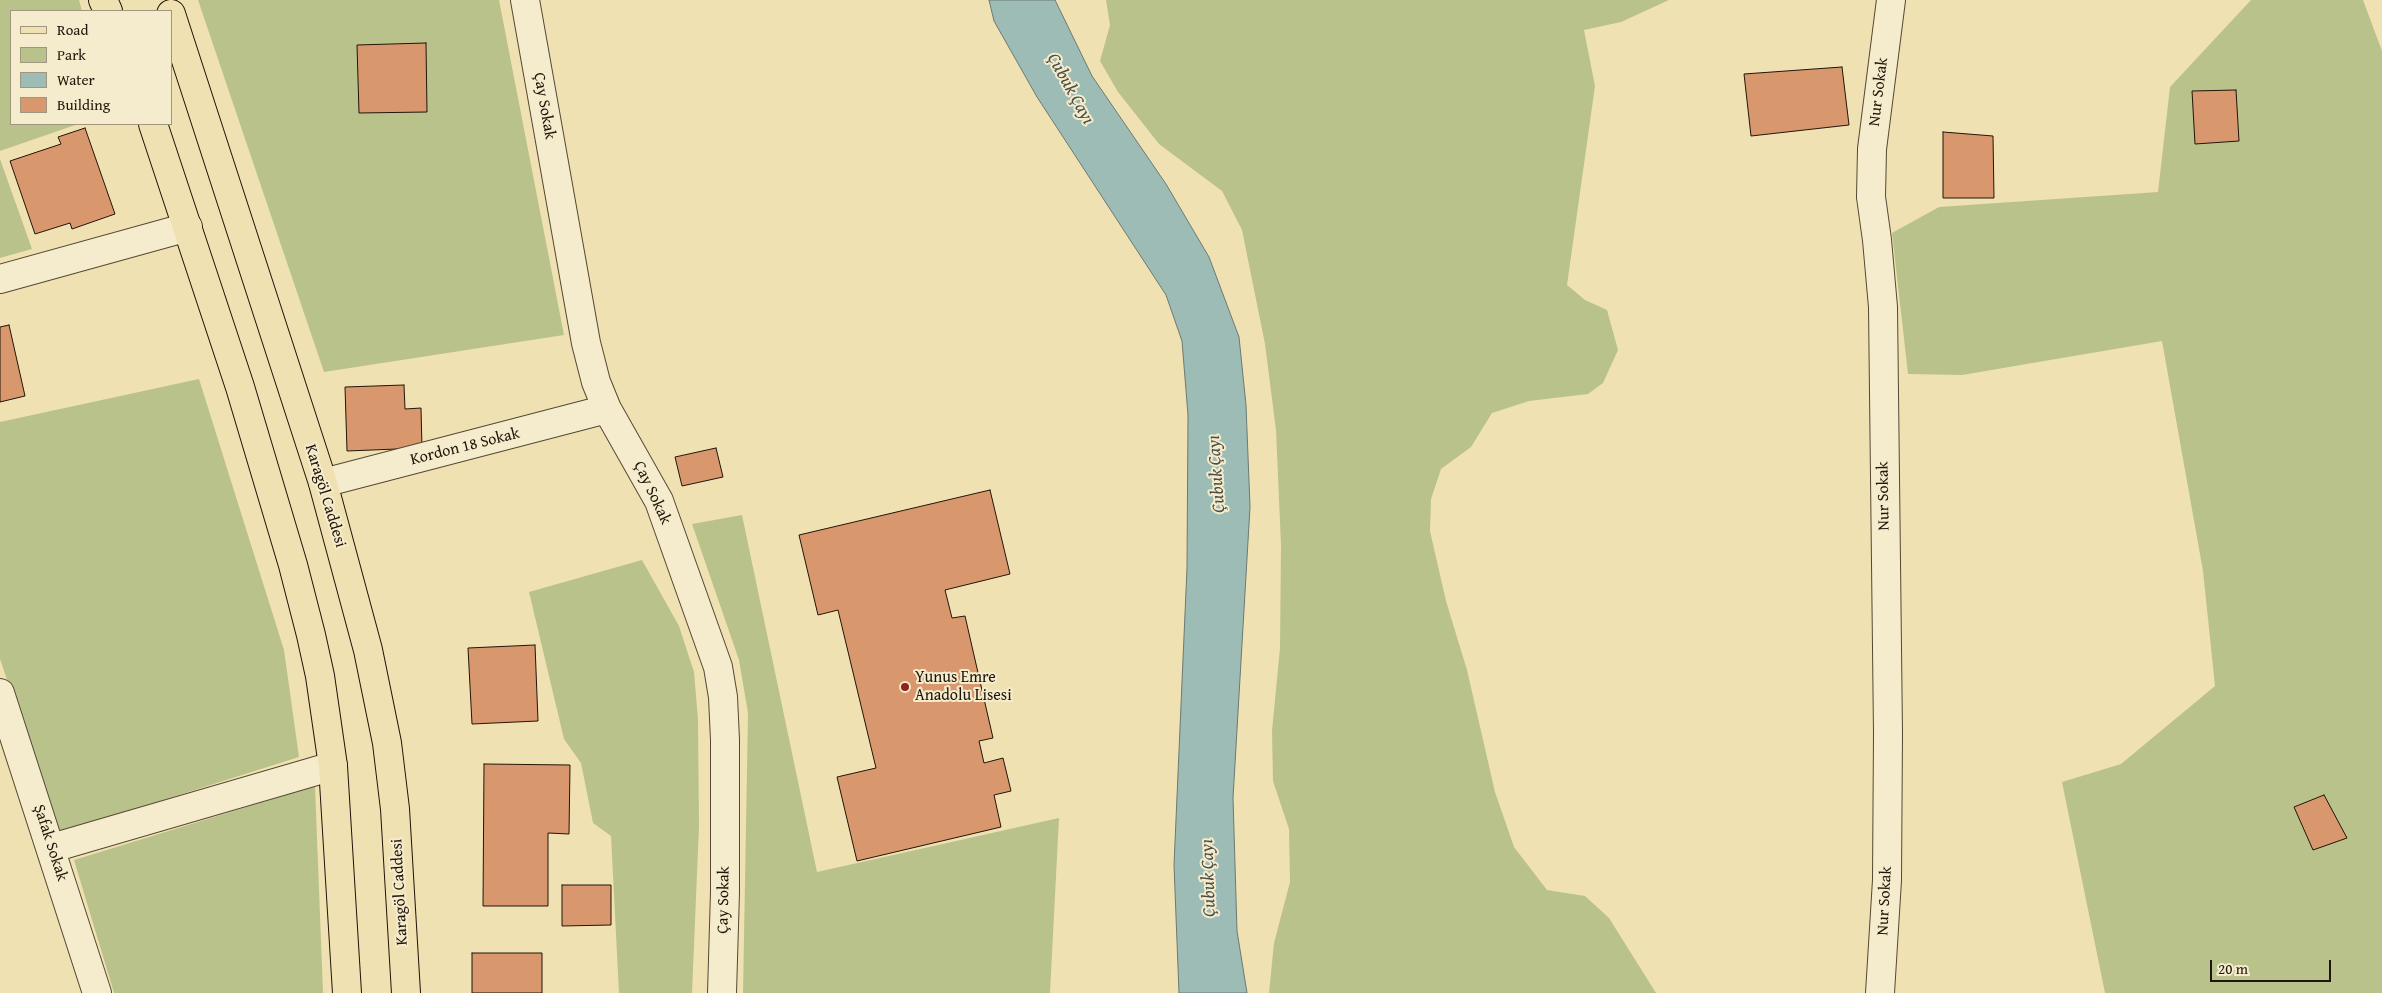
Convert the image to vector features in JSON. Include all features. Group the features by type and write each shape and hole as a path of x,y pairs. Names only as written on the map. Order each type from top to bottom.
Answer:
{"main road":[{"name":"Karagöl Caddesi","path":"172,16 323,483 368,650 387,743 395,809 406,993"},
{"path":"153,125 188,227 293,565 320,676 333,766 347,993"}],"street":[{"name":"Çay Sokak","path":"526,0 586,343 596,382 607,409 659,501 718,667 723,697 725,750 725,892 722,993"},
{"name":"Nur Sokak","path":"1880,993 1887,880 1888,733 1882,307 1877,240 1871,196 1872,149 1891,0"},
{"path":"0,279 188,227"},
{"name":"Kordon 18 Sokak","path":"323,483 607,409"},
{"name":"Şafak Sokak","path":"0,693 52,848 97,993"},
{"path":"52,848 333,766"}],"green space":[{"path":"0,0 79,0 82,10 10,10 10,125 75,125 0,151"},
{"path":"198,0 499,0 564,335 324,372"},
{"path":"1106,0 1669,0 1621,22 1584,30 1595,86 1567,285 1585,300 1607,310 1618,350 1603,383 1588,394 1529,401 1492,413 1471,447 1441,469 1431,499 1430,531 1446,601 1467,670 1495,792 1514,847 1547,890 1585,896 1609,918 1656,993 1269,993 1274,943 1290,882 1289,829 1273,781 1272,731 1280,648 1281,545 1276,430 1265,344 1242,230 1222,191 1159,144 1118,92 1100,61 1110,25"},
{"path":"2251,0 2363,0 2382,51 2382,993 2105,993 2062,782 2121,764 2215,686 2203,571 2162,341 1962,375 1908,374 1892,233 1939,207 2158,192 2170,87"},
{"path":"0,159 32,249 0,258"},
{"path":"199,379 284,650 299,757 59,833 0,659 0,422"},
{"path":"742,515 817,872 1059,818 1050,993 743,993 748,713 739,660 692,524"},
{"path":"642,560 679,626 694,672 698,719 699,826 692,993 619,993 611,836 593,823 581,763 564,739 529,592"},
{"path":"315,786 323,993 114,993 74,860"}],"water":[{"name":"Çubuk Çayı","path":"989,0 1055,0 1092,76 1166,184 1209,257 1239,337 1246,405 1250,507 1233,798 1237,931 1247,993 1179,993 1174,865 1187,568 1188,415 1182,341 1166,295 1037,97 994,21"}],"building":[{"path":"426,43 427,112 359,113 357,45"},
{"path":"1842,67 1849,125 1751,136 1744,74"},
{"path":"2236,90 2239,141 2195,144 2192,91"},
{"path":"85,128 115,214 72,229 70,223 35,234 10,161 61,144 58,137"},
{"path":"1943,132 1993,136 1994,198 1943,198"},
{"path":"9,325 25,396 0,402 0,327"},
{"path":"404,385 405,409 421,408 422,448 347,451 345,387"},
{"path":"716,448 723,477 682,486 675,457"},
{"path":"990,490 1010,574 945,590 952,618 965,616 993,738 979,741 984,763 1003,758 1011,791 994,795 1001,827 857,861 837,777 876,768 838,610 818,615 799,535"},
{"path":"535,645 538,721 472,724 468,648"},
{"path":"484,764 570,765 569,834 548,833 548,906 483,906"},
{"path":"2324,795 2347,838 2313,850 2294,807"},
{"path":"562,885 611,885 611,925 562,926"},
{"path":"472,953 542,953 542,993 472,993"}],"place":[{"name":"Yunus Emre Anadolu Lisesi","path":"905,687"}]}
